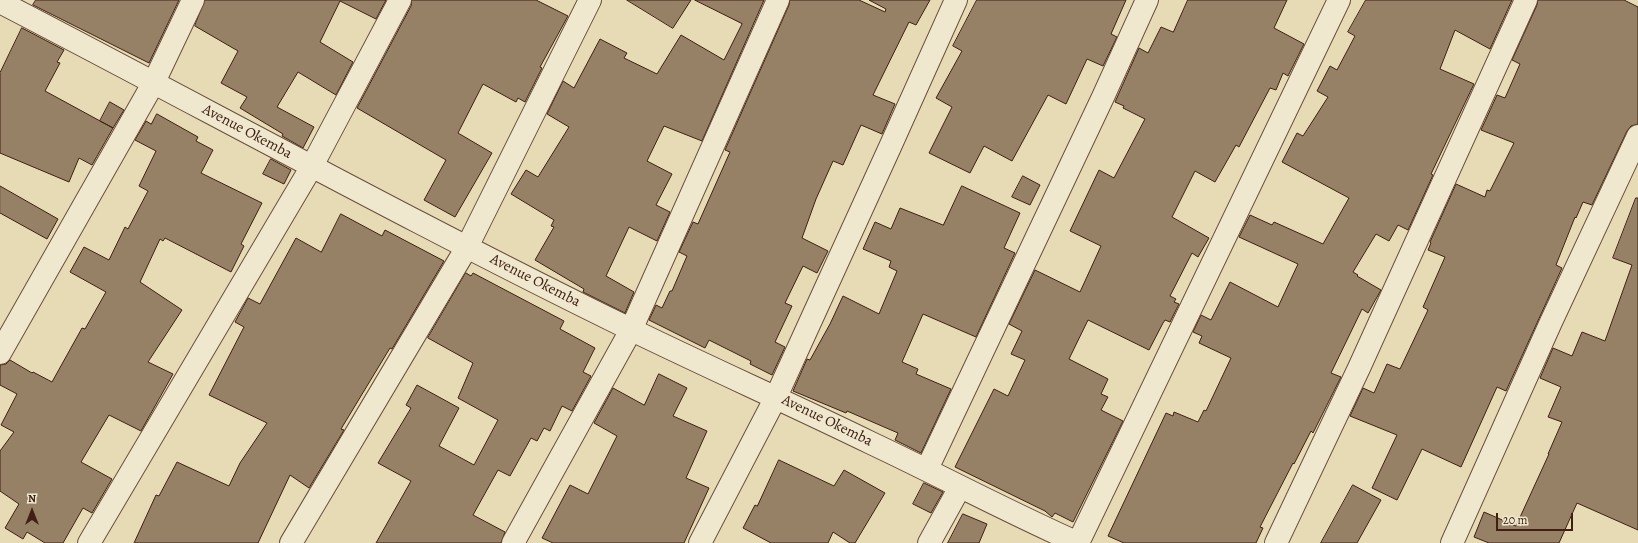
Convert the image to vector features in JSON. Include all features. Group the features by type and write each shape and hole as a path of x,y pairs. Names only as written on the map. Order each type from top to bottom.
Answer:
{"street":[{"path":"0,353 154,82 193,0"},
{"path":"89,543 312,166 400,0"},
{"path":"291,543 467,247 590,0"},
{"path":"513,543 631,330 778,0"},
{"path":"700,543 776,397 956,0"},
{"path":"927,469 1100,104 1147,0"},
{"path":"1078,543 1339,0"},
{"path":"1276,543 1358,368 1526,0"},
{"name":"Avenue Okemba","path":"0,2 467,247 631,330 776,397 927,469 1016,515 1078,543"},
{"path":"1452,543 1551,322 1638,136"},
{"path":"929,543 960,487"}],"building":[{"path":"36,0 179,0 149,63 33,5"},
{"path":"205,0 386,0 376,19 340,1 320,42 353,62 336,95 298,72 277,107 314,127 303,148 240,108 247,97 221,83 238,51 195,26"},
{"path":"412,0 536,0 568,16 540,67 542,68 525,102 518,98 516,102 483,84 458,133 492,153 455,217 424,200 446,160 357,108 411,6"},
{"path":"627,0 691,0 673,28"},
{"path":"695,0 764,0 702,141 664,126 647,161 672,174 656,205 670,212 657,241 629,227 606,276 634,292 625,313 583,292 584,289 535,260 554,227 551,226 554,220 511,194 526,170 538,177 569,127 547,114 563,81 574,88 600,39 627,53 624,58 657,74 681,35 724,60 742,24"},
{"path":"790,0 859,0 885,12 886,9 869,0 930,0 916,25 909,22 873,95 895,104 882,134 861,125 843,165 833,161 816,199 802,238 828,251 817,273 803,266 785,303 792,306 775,342 785,347 772,375 750,364 751,361 709,340 705,348 649,320 656,305 662,308 670,291 672,291 687,256 679,252 693,222 698,224 730,152 725,150"},
{"path":"977,0 1126,0 1111,34 1117,37 1103,66 1087,59 1066,104 1048,95 1012,161 984,146 970,173 929,153 952,107 936,98 962,51 953,46"},
{"path":"1188,0 1287,0 1274,28 1304,44 1288,76 1283,73 1276,90 1270,88 1239,147 1236,145 1215,182 1195,171 1172,217 1209,238 1198,257 1192,253 1170,296 1176,299 1174,302 1179,304 1170,322 1165,320 1163,323 1149,350 1088,320 1069,359 1108,379 1101,394 1108,397 1101,410 1123,421 1073,522 1055,513 1052,517 1045,511 955,467 994,389 1008,396 1025,360 1011,354 1022,331 1009,324 1035,270 1080,292 1101,246 1070,231 1099,170 1114,178 1145,119 1123,108 1124,106 1115,102 1139,48 1148,53 1161,27 1173,32"},
{"path":"1366,0 1512,0 1490,49 1455,30 1440,69 1474,84 1431,174 1433,175 1408,230 1398,225 1389,241 1376,234 1353,272 1358,275 1357,276 1381,290 1368,313 1362,309 1331,373 1341,377 1313,433 1311,431 1260,527 1263,528 1256,543 1124,543 1108,536 1166,413 1173,416 1174,412 1198,422 1204,410 1206,411 1231,358 1199,343 1202,336 1193,332 1201,315 1211,320 1230,282 1278,307 1298,264 1239,237 1250,215 1272,225 1274,222 1323,244 1349,198 1282,162 1297,133 1303,136 1328,97 1317,91 1330,66 1337,70 1355,36 1348,32"},
{"path":"1538,0 1624,0 1638,7 1638,124 1631,126 1627,131 1592,205 1583,202 1576,218 1575,217 1556,265 1562,268 1506,391 1497,387 1461,467 1422,449 1397,500 1372,488 1397,435 1350,416 1363,388 1374,393 1387,364 1400,369 1428,310 1423,307 1445,257 1428,250 1431,243 1430,242 1456,184 1485,197 1487,190 1490,191 1514,143 1481,130 1497,95 1505,98 1520,64 1512,60"},
{"path":"22,28 64,50 57,62 60,63 45,91 113,128 92,165 79,158 69,182 0,153 0,73"},
{"path":"110,102 124,110 113,128 100,121"},
{"path":"157,114 198,137 196,141 213,150 201,173 262,203 241,244 244,246 231,272 165,238 163,241 160,239 140,282 182,310 148,362 173,374 141,431 109,415 81,462 112,479 92,513 83,508 63,543 45,543 27,532 23,539 5,528 19,504 0,491 0,451 14,432 1,425 17,394 0,385 0,365 6,364 10,360 32,373 33,372 52,382 82,328 85,329 106,292 70,272 84,247 109,260 125,227 128,229 148,191 139,186 156,151 135,140 146,121 151,124"},
{"path":"271,159 291,170 284,184 263,174"},
{"path":"1023,176 1040,185 1030,205 1012,197"},
{"path":"0,186 58,219 47,239 0,213"},
{"path":"962,186 1020,213 1004,248 1015,253 976,337 923,314 902,362 918,369 916,374 951,389 921,453 895,440 898,433 847,411 846,413 793,391 807,359 810,360 830,324 843,296 879,314 897,271 889,267 891,261 863,249 875,222 891,229 900,208 943,225"},
{"path":"1636,198 1638,198 1638,530 1577,503 1559,543 1489,543 1474,537 1484,512 1516,526 1549,454 1562,422 1548,417 1561,387 1540,378 1553,348 1572,356 1582,332 1605,341 1632,265 1613,258"},
{"path":"341,214 382,236 385,230 444,261 392,349 390,348 341,429 344,430 309,488 290,475 258,543 134,543 156,495 159,496 177,462 229,486 240,463 267,423 209,395 244,327 235,322 248,298 260,304 296,238 321,252"},
{"path":"466,273 471,276 473,273 564,321 560,329 595,348 583,372 591,376 572,411 562,406 550,431 544,428 537,441 531,438 510,476 498,470 473,515 505,532 501,543 376,543 411,481 378,463 411,408 406,405 417,385 459,408 439,446 474,465 498,420 458,398 473,363 428,338"},
{"path":"659,374 687,388 673,416 707,431 686,478 709,488 684,543 553,543 542,538 570,485 588,494 617,436 594,423 613,388 644,405"},
{"path":"779,460 834,486 844,470 885,493 855,543 850,543 833,532 828,543 771,543 743,528 755,505 757,506"},
{"path":"924,483 943,492 931,513 913,504"},
{"path":"1353,485 1381,500 1357,543 1321,543"},
{"path":"963,514 987,524 979,543 948,543"}]}
